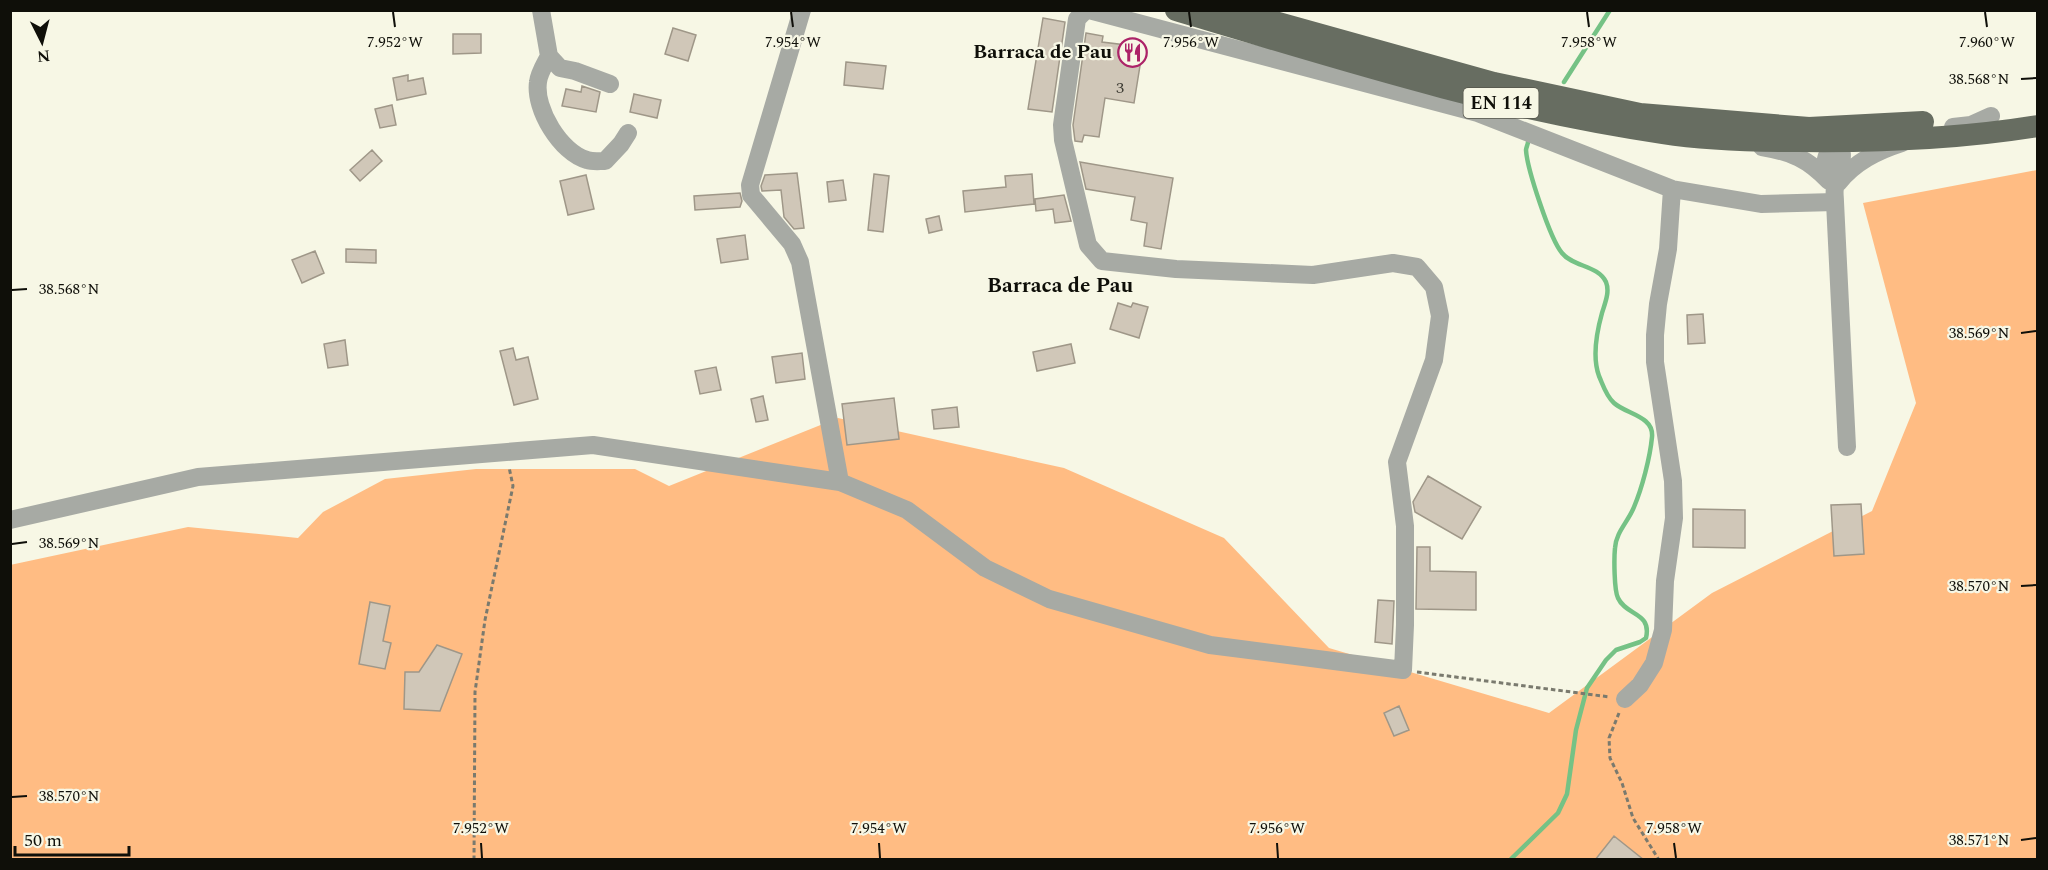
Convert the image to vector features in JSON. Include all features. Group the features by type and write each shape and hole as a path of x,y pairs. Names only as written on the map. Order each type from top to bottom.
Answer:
{"main road":[{"name":"EN 114","path":"1176,10 1483,99 1560,116 1665,134 1755,141 1865,142 2037,126"},
{"name":"EN 114","path":"1232,10 1494,83 1640,114 1814,128 1938,122 2037,111"}],"street":[{"path":"541,10 549,56 560,68 610,84"},
{"path":"802,10 750,185 751,195 792,244 800,262 840,482"},
{"path":"10,520 198,477 592,445 840,482 907,510 985,568 1049,599 1210,645 1403,670 1405,526 1397,462 1434,360 1440,316 1434,287 1417,267 1393,263 1312,275 1176,269 1102,261 1088,246 1063,140 1062,125 1077,19 1087,10 1478,113 1672,189 1761,204 1835,195"},
{"path":"549,56 538,81 538,96 544,117 553,133 569,149 585,160 606,161 628,134"},
{"path":"1836,142 1854,134 1971,125 1991,116"},
{"path":"1814,128 1836,142 1842,153 1842,166 1835,195 1848,447"},
{"path":"1707,137 1782,150 1799,156 1816,167 1835,195"},
{"path":"1835,195 1848,171 1857,163 1882,150 1918,138"},
{"path":"1625,699 1640,685 1654,663 1663,630 1665,581 1674,518 1673,481 1655,362 1658,304 1668,249 1672,189"}],"path":[{"path":"474,860 475,692 485,620 513,486 505,452"},
{"path":"1403,670 1625,699 1609,738 1610,758 1622,783 1633,818 1659,860"}],"shaded area":[{"path":"2037,170 2037,859 11,859 10,565 188,527 298,538 323,512 385,479 476,469 635,469 669,486 838,418 1064,468 1224,538 1329,648 1549,713 1712,593 1872,511 1916,403 1863,203"}],"building":[{"path":"1043,18 1065,22 1052,112 1028,109"},
{"path":"673,28 696,35 688,61 665,54"},
{"path":"1086,33 1103,36 1102,42 1143,47 1134,103 1105,98 1099,137 1084,135 1082,142 1075,141 1073,125"},
{"path":"453,34 481,34 481,53 453,54"},
{"path":"846,62 886,66 883,89 844,85"},
{"path":"408,75 408,81 423,78 426,94 397,100 393,78"},
{"path":"582,86 600,92 596,112 562,106 566,89 581,92"},
{"path":"634,94 661,100 657,118 630,112"},
{"path":"392,105 396,125 380,128 375,109"},
{"path":"372,150 382,161 360,181 350,170"},
{"path":"1080,162 1173,178 1161,249 1144,246 1147,223 1131,220 1135,197 1086,189"},
{"path":"797,173 804,228 794,229 784,217 781,190 762,191 761,186 765,175"},
{"path":"874,174 889,176 883,232 868,230"},
{"path":"1032,174 1034,204 965,212 963,191 1006,187 1005,176"},
{"path":"586,175 594,209 568,215 560,181"},
{"path":"843,180 846,200 829,202 827,182"},
{"path":"740,193 742,201 740,207 695,210 694,196"},
{"path":"1064,195 1071,221 1055,223 1053,209 1036,211 1035,199"},
{"path":"939,216 942,230 929,233 926,219"},
{"path":"745,235 748,259 721,263 717,239"},
{"path":"346,249 376,250 376,263 346,262"},
{"path":"315,251 324,273 302,283 292,260"},
{"path":"1118,303 1131,307 1133,303 1148,307 1139,338 1110,329"},
{"path":"1703,314 1705,343 1688,344 1687,315"},
{"path":"345,340 348,365 328,368 324,344"},
{"path":"1071,344 1075,363 1037,371 1033,352"},
{"path":"513,348 516,360 528,357 538,399 514,405 500,351"},
{"path":"802,353 805,379 776,383 772,357"},
{"path":"716,367 721,390 700,394 695,371"},
{"path":"763,396 768,420 756,422 751,399"},
{"path":"894,398 899,439 847,445 842,404"},
{"path":"957,407 959,427 934,429 932,410"},
{"path":"1428,476 1481,507 1462,539 1415,512 1413,502"},
{"path":"1861,504 1864,554 1834,556 1831,505"},
{"path":"1693,509 1745,510 1745,548 1693,547"},
{"path":"1417,547 1430,547 1430,571 1476,572 1476,610 1416,609"},
{"path":"1378,600 1394,601 1392,644 1375,642"},
{"path":"370,602 390,606 383,641 391,643 385,669 359,664"},
{"path":"437,645 462,654 440,711 404,709 405,672 419,672"},
{"path":"1399,706 1409,730 1394,736 1384,713"},
{"path":"1614,836 1644,860 1595,860"}],"waterway":[{"path":"1564,82 1610,10"},
{"path":"1510,860 1558,813 1567,794 1576,730 1587,688 1606,660 1616,650 1646,638 1645,623 1618,598 1614,559 1616,542 1634,507 1643,482 1652,437 1649,424 1614,403 1603,387 1597,369 1596,344 1607,294 1606,282 1597,272 1567,258 1557,245 1530,172 1526,150 1528,142"}],"place":[{"name":"Barraca de Pau","path":"1133,52"}],"district":[{"name":"Barraca de Pau","path":"1060,286"}]}
